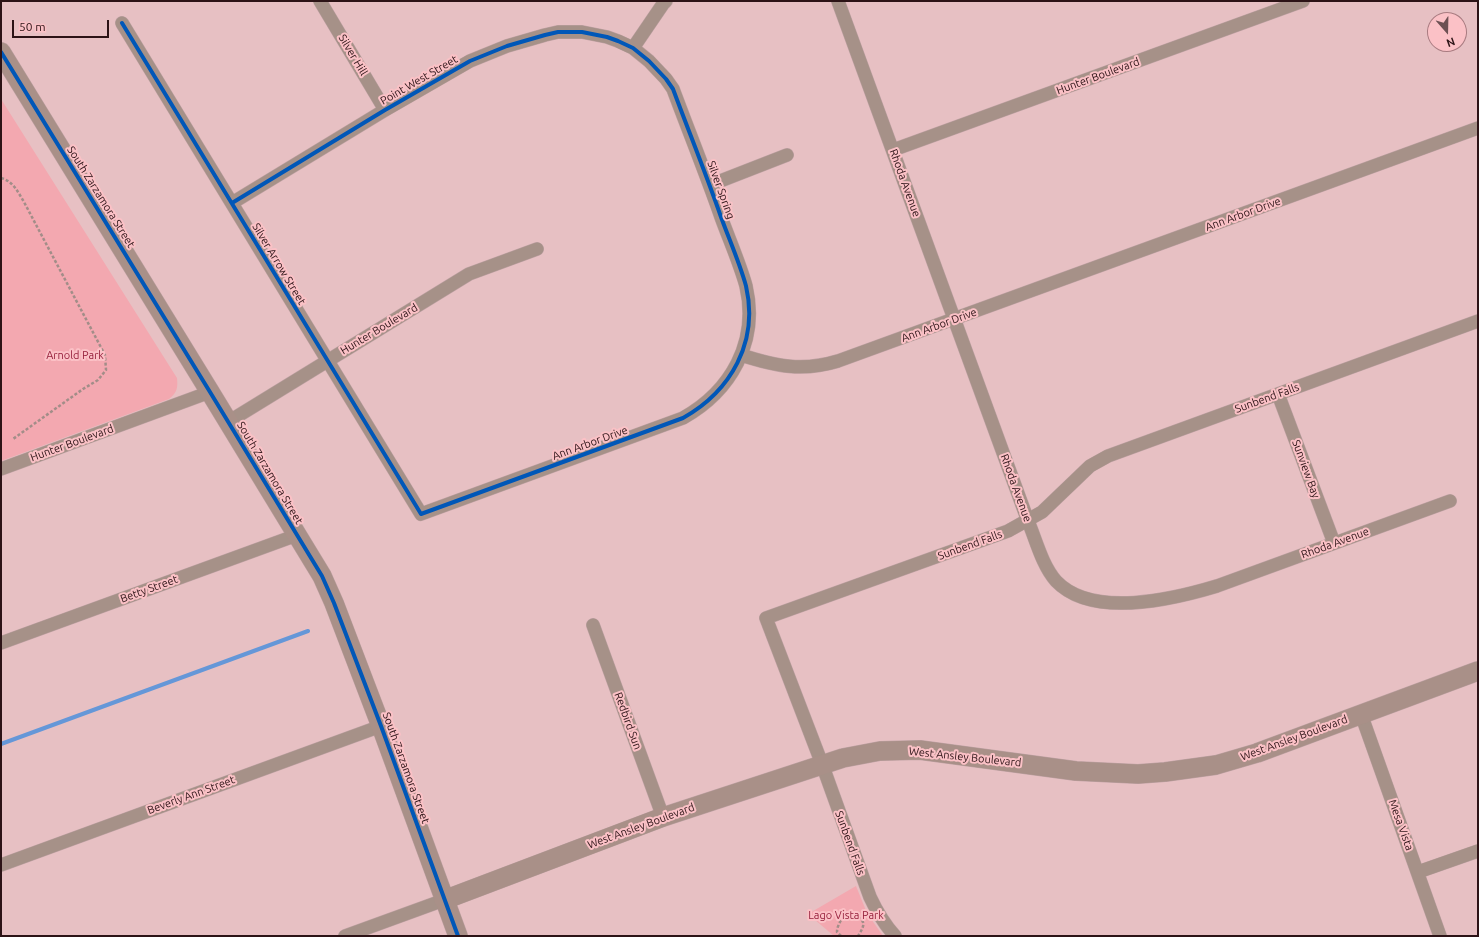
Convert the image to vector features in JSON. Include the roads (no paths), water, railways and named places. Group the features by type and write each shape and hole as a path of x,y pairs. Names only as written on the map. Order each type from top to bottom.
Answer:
{"street":[{"name":"Silver Hill","path":"320,1 386,110"},
{"path":"633,48 666,1"},
{"name":"Rhoda Avenue","path":"838,1 1044,563 1056,581 1072,594 1083,598 1107,602 1148,602 1192,594 1450,501"},
{"name":"Hunter Boulevard","path":"893,150 1303,1"},
{"name":"Silver Arrow Street","path":"122,23 421,514"},
{"name":"Point West Street","path":"232,203 470,61 507,46 545,35 570,32 595,34 618,41 633,48"},
{"name":"Silver Spring","path":"633,48 657,68 673,89 710,185 745,285 749,322 741,355"},
{"name":"South Zarzamora Street","path":"1,52 322,576 334,603 381,726 458,936"},
{"name":"Ann Arbor Drive","path":"421,514 683,418 704,405 722,388 736,368 741,355 780,366 797,368 815,367 838,361 955,320 1478,128"},
{"path":"710,185 787,155"},
{"name":"Hunter Boulevard","path":"228,422 469,274 537,249"},
{"name":"Sunbend Falls","path":"895,936 886,927 870,898 822,764 766,618 1008,531 1042,512 1090,466 1108,456 1478,320"},
{"name":"Hunter Boulevard","path":"1,469 210,392"},
{"name":"Sunview Bay","path":"1278,394 1334,543"},
{"name":"Betty Street","path":"1,643 298,535"},
{"name":"Redbird Sun","path":"592,625 663,817"},
{"name":"West Ansley Boulevard","path":"345,936 663,817 843,758 880,751 920,750 1076,771 1138,774 1165,772 1216,765 1256,753 1478,671"},
{"name":"Mesa Vista","path":"1361,714 1440,936"},
{"name":"Beverly Ann Street","path":"1,865 381,726"},
{"path":"1418,872 1478,851"}],"waterway":[{"path":"1,744 308,631"}],"park label":[{"name":"Arnold Park","path":"75,355"},
{"name":"Lago Vista Park","path":"846,915"}]}
